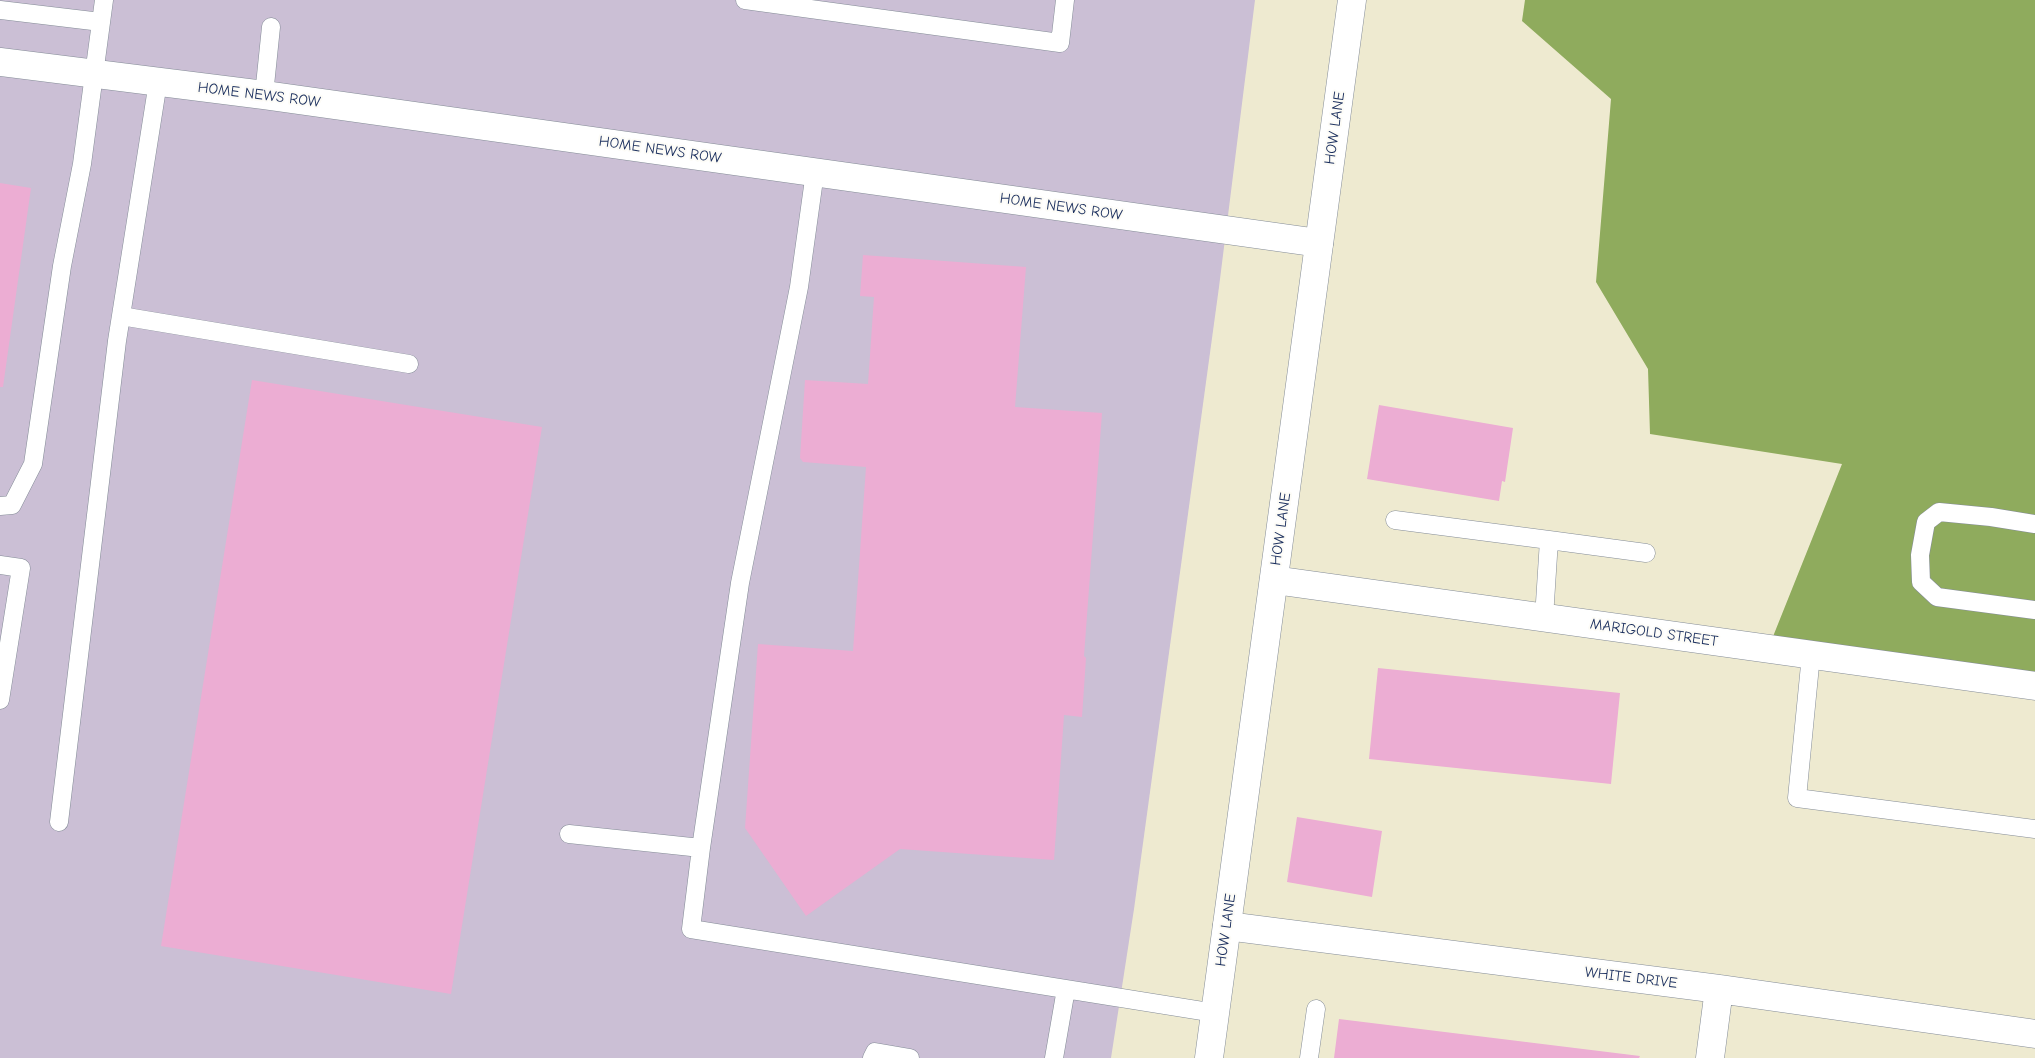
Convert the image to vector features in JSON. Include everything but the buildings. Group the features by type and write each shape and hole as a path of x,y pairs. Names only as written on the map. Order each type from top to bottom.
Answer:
{"street":[{"name":"HOW LANE","path":"1209,1058 1352,0"},
{"name":"HOME NEWS ROW","path":"0,62 264,94 1320,243"},
{"name":"MARIGOLD STREET","path":"1274,580 2035,686"},
{"name":"WHITE DRIVE","path":"1227,926 1719,990 2035,1034"},
{"path":"1710,1058 1719,990"}],"lane":[{"path":"0,506 12,505 33,464 62,266 82,164 104,0"},
{"path":"745,0 1060,44 1066,0"},
{"path":"0,10 101,22"},
{"path":"264,94 271,27"},
{"path":"59,822 121,316 158,82"},
{"path":"814,172 799,287 740,583 701,848 692,929 1215,1013"},
{"path":"121,316 409,364"},
{"path":"2035,524 1991,517 1938,512 1926,522 1920,555 1921,582 1937,596 2035,610"},
{"path":"1394,520 1646,553"},
{"path":"1544,618 1549,540"},
{"path":"0,566 21,568 0,700"},
{"path":"1810,655 1797,798 2035,829"},
{"path":"569,834 701,848"},
{"path":"1054,1058 1066,989"},
{"path":"1309,1058 1316,1009"},
{"path":"872,1058 875,1052 910,1058"}],"shaded area":[{"path":"0,0 1255,0 1219,287 1134,909 1111,1058 0,1058"}],"green space":[{"path":"1525,0 2035,0 2035,681 1772,639 1842,464 1650,434 1648,369 1596,282 1611,99 1522,21"}]}
